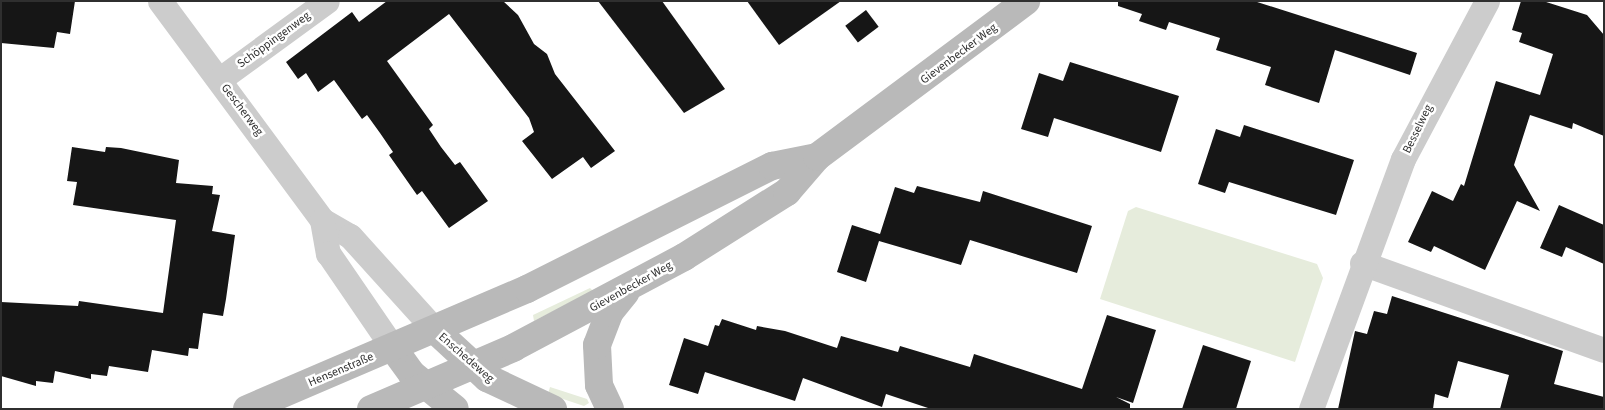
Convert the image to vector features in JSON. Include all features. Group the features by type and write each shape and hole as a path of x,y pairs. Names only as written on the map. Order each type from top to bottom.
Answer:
{"main road":[{"name":"Gievenbecker Weg","path":"426,386 472,366 628,290 787,192 816,157 1026,1"},
{"name":"Gievenbecker Weg","path":"435,330 641,234 772,166 816,157"},
{"path":"610,409 599,385 597,345 609,313 628,290"},
{"name":"Hensenstraße","path":"247,409 435,330"},
{"name":"Enschedeweg","path":"435,330 472,366 499,386 553,409"},
{"path":"393,348 426,386 455,409"},
{"path":"372,409 426,386"}],"street":[{"name":"Gescherweg","path":"160,1 220,79 322,220 350,236 435,330"},
{"name":"Schöppingenweg","path":"220,79 327,1"},
{"name":"Besselweg","path":"1311,409 1362,263 1403,159 1486,1"},
{"name":"Gescherweg","path":"322,220 328,253 393,348"},
{"path":"1362,263 1604,350"}],"green space":[{"path":"1136,207 1317,264 1323,278 1295,362 1100,299 1128,211"},
{"path":"590,288 593,291 534,321 533,315"},
{"path":"550,387 587,399 589,403 584,406 548,394"}],"building":[{"path":"1,1 75,1 70,34 57,32 54,48 1,43"},
{"path":"387,1 503,1 518,15 534,44 547,54 555,74 615,151 591,168 583,157 552,179 522,141 534,132 529,118 449,14 387,61 433,125 429,129 441,147 455,165 460,162 488,201 449,228 422,191 417,195 389,155 393,152 380,133 367,115 362,119 334,80 318,92 306,73 298,79 286,62 352,12 359,22"},
{"path":"598,1 662,1 725,89 684,113"},
{"path":"747,1 841,1 779,45"},
{"path":"1118,1 1254,1 1417,53 1410,75 1335,50 1319,103 1265,85 1271,67 1216,50 1220,38 1169,22 1166,30 1139,21 1142,14 1118,6"},
{"path":"1521,1 1543,1 1587,15 1604,35 1604,136 1573,123 1572,129 1530,115 1514,165 1540,211 1517,201 1485,270 1434,246 1431,252 1408,242 1432,191 1453,201 1461,184 1464,186 1496,81 1540,95 1553,54 1519,42 1522,33 1512,30"},
{"path":"866,10 879,27 858,42 845,26"},
{"path":"1070,62 1179,96 1161,152 1054,118 1048,137 1021,129 1039,73 1063,81"},
{"path":"1244,125 1354,160 1336,215 1229,182 1225,193 1198,184 1216,129 1240,137"},
{"path":"72,147 105,152 106,147 121,148 179,160 176,183 213,186 212,194 220,195 212,231 235,235 226,299 223,316 203,313 198,349 189,348 188,356 152,350 148,372 109,366 107,376 91,374 91,379 55,371 53,383 36,381 36,386 1,376 1,302 78,306 79,301 163,313 176,220 73,205 77,182 67,181"},
{"path":"917,186 980,202 983,191 1092,226 1077,273 970,240 961,265 879,241 866,282 837,272 852,225 880,234 895,187 914,193"},
{"path":"1559,205 1604,225 1604,264 1566,247 1562,257 1540,248"},
{"path":"1392,296 1563,351 1554,384 1604,397 1604,409 1500,409 1509,375 1458,361 1448,398 1435,394 1433,409 1338,409 1355,331 1367,334 1374,311 1387,314"},
{"path":"1107,315 1156,330 1133,403 1116,397 1130,404 1130,409 931,409 886,394 882,407 803,378 795,401 705,372 698,394 669,385 684,338 708,346 715,325 719,326 722,319 756,330 757,326 785,331 837,348 841,336 898,352 900,346 970,367 974,354 1082,389"},
{"path":"1203,345 1251,361 1236,409 1182,409"}]}
